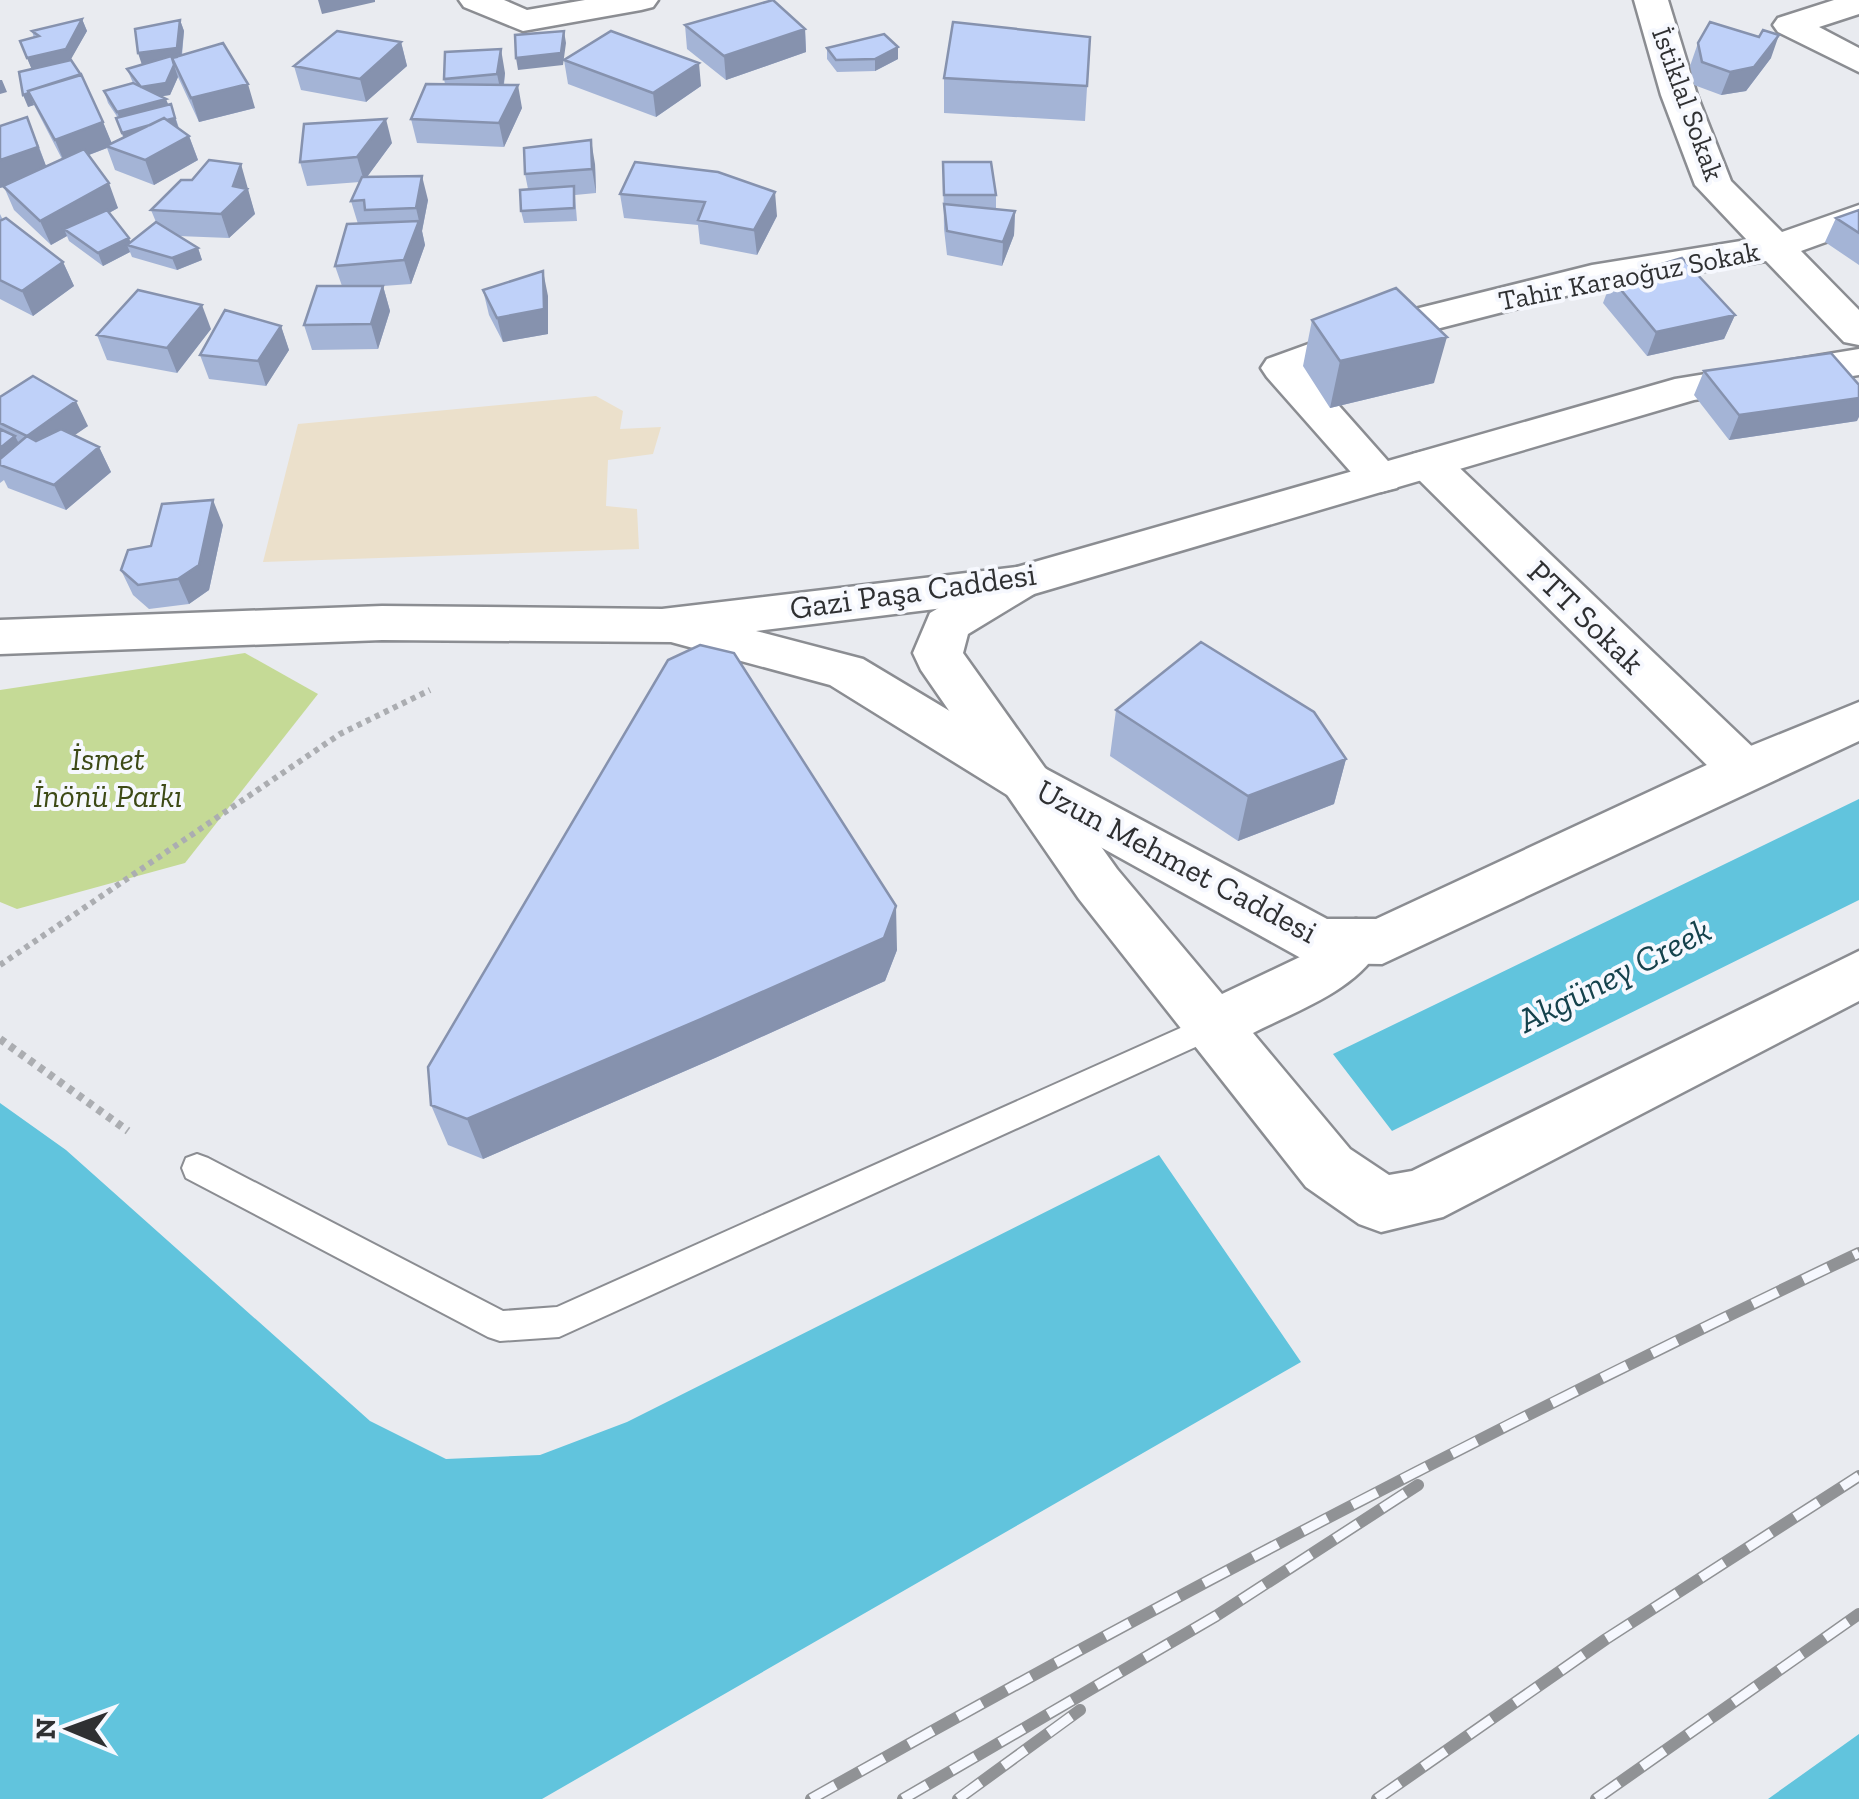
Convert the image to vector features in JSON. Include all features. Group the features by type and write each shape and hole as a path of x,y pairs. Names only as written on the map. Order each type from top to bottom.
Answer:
{"street":[{"path":"476,0 523,22 641,0"},
{"name":"İstiklal Sokak","path":"1650,0 1679,95 1714,185 1859,332"},
{"path":"1859,3 1790,24 1859,62"},
{"path":"1772,248 1859,218"},
{"name":"Tahir Karaoğuz Sokak","path":"1380,478 1282,368 1398,326 1592,277 1772,248"},
{"name":"Gazi Paşa Caddesi","path":"0,637 382,622 662,626 1017,582 1690,388 1859,362"},
{"name":"PTT Sokak","path":"1429,464 1744,770"},
{"path":"1017,582 947,624 938,654 1098,884 1328,1168 1381,1204 1422,1197 1859,974"},
{"name":"Uzun Mehmet Caddesi","path":"662,626 846,672 1030,784 1319,941 1382,942 1744,770 1859,720"},
{"path":"1232,1046 1356,941"}],"lane":[{"path":"196,1168 500,1326 559,1322 1232,1046"}],"path":[{"path":"0,965 340,734 430,690"},
{"path":"0,1038 128,1130"}],"shaded area":[{"path":"596,396 623,411 620,429 661,427 653,454 608,460 606,506 637,509 639,549 263,562 298,424"}],"green space":[{"name":"İsmet İnönü Parkı","path":"245,653 318,694 185,863 17,909 0,902 0,690"}],"water":[{"name":"Akgüney Creek","path":"1859,799 1859,900 1392,1131 1333,1054"},
{"path":"0,1103 66,1150 370,1421 446,1459 540,1455 627,1422 1159,1155 1301,1362 542,1799 0,1799"},
{"path":"1859,1734 1859,1799 1768,1799"}],"building":[{"path":"773,0 805,29 724,56 685,25"},
{"path":"82,19 66,49 27,58 20,41 39,36 32,31"},
{"path":"180,20 177,48 138,53 135,29"},
{"path":"953,22 1090,37 1087,86 944,78"},
{"path":"1710,22 1759,37 1763,30 1779,35 1754,67 1730,72 1702,62 1698,43"},
{"path":"337,31 401,42 360,79 294,66"},
{"path":"564,31 561,53 516,58 515,35"},
{"path":"611,31 699,63 653,93 564,60"},
{"path":"884,34 898,47 875,59 836,60 827,48"},
{"path":"223,43 248,84 191,98 172,58"},
{"path":"501,49 497,74 444,79 445,52"},
{"path":"178,54 172,58 174,65 166,83 141,87 127,69"},
{"path":"71,60 81,75 23,95 19,72"},
{"path":"81,74 103,122 55,140 28,91"},
{"path":"133,83 166,99 117,112 104,91"},
{"path":"426,84 518,85 499,123 411,119"},
{"path":"171,104 175,118 122,133 116,118"},
{"path":"27,117 38,147 0,160 0,126"},
{"path":"164,118 189,136 145,160 106,146"},
{"path":"386,119 357,157 300,162 304,124"},
{"path":"591,140 592,169 525,174 524,148"},
{"path":"84,149 109,183 40,221 3,186"},
{"path":"209,160 241,164 233,186 247,189 221,214 151,210 181,180 192,180"},
{"path":"635,162 718,172 775,192 754,230 698,220 705,202 620,194"},
{"path":"943,162 991,162 996,195 944,195"},
{"path":"422,176 416,208 365,210 364,200 351,201 362,177"},
{"path":"574,186 574,208 521,211 520,190"},
{"path":"944,204 1015,211 1003,242 947,231"},
{"path":"107,210 129,238 98,253 64,229"},
{"path":"1859,210 1859,233 1836,218"},
{"path":"6,218 63,262 22,291 0,280 0,221"},
{"path":"419,221 404,260 335,266 347,224"},
{"path":"156,222 198,248 172,258 127,245"},
{"path":"1682,258 1735,315 1656,332 1612,279"},
{"path":"543,271 544,309 497,318 483,290"},
{"path":"317,286 383,286 371,324 304,325"},
{"path":"1396,288 1447,337 1340,361 1312,320"},
{"path":"138,290 202,305 167,348 97,335"},
{"path":"225,310 281,326 258,361 200,355"},
{"path":"1831,353 1859,385 1859,398 1739,415 1704,371"},
{"path":"33,376 76,401 27,436 0,423 0,397"},
{"path":"0,429 15,436 0,448"},
{"path":"61,429 99,447 54,485 0,465 0,459 27,436 36,441"},
{"path":"213,500 199,565 178,579 138,585 121,570 128,550 151,546 162,504"},
{"path":"1201,642 1314,712 1346,759 1248,796 1116,710"},
{"path":"700,645 734,653 896,906 884,938 467,1119 431,1105 428,1067 668,660"}],"railway":[{"path":"811,1799 1330,1517 1593,1382 1859,1253"},
{"path":"1377,1799 1606,1639 1859,1476"},
{"path":"903,1799 1216,1616 1418,1485"},
{"path":"1596,1799 1859,1614"},
{"path":"958,1799 1080,1710"}]}
